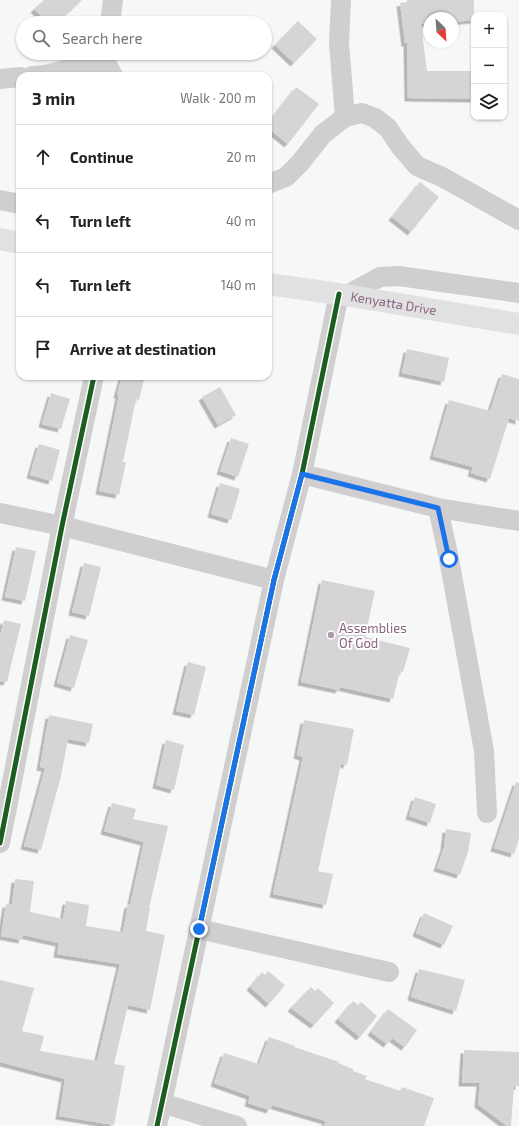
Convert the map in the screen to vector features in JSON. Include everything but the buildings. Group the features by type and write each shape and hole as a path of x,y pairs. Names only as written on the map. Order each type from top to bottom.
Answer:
{"main road":[{"path":"0,239 16,242"},
{"name":"Kenyatta Drive","path":"272,285 343,294 519,324"}],"street":[{"path":"111,16 113,0"},
{"path":"340,0 339,43 345,117"},
{"path":"61,72 108,63"},
{"path":"0,79 16,77"},
{"path":"272,182 286,177 300,163 323,134 345,117 362,113 375,118 388,128 400,146 418,166 449,181 519,220"},
{"path":"0,200 16,203"},
{"path":"157,1126 274,580 302,474 343,294 380,277 400,276 519,293"},
{"path":"0,843 62,526 93,380"},
{"path":"302,474 438,508 519,521"},
{"path":"438,508 449,559 484,751 488,813"},
{"path":"0,513 62,526 274,580"},
{"path":"199,929 389,972"},
{"path":"162,1103 237,1126"}],"cycle path":[{"path":"157,1126 274,580 302,474 339,294"},
{"path":"0,843 62,526 93,380"}],"place":[{"name":"Assemblies Of God","path":"331,635"}],"route":[{"path":"199,929 274,580 302,474 438,508 449,559"}]}
